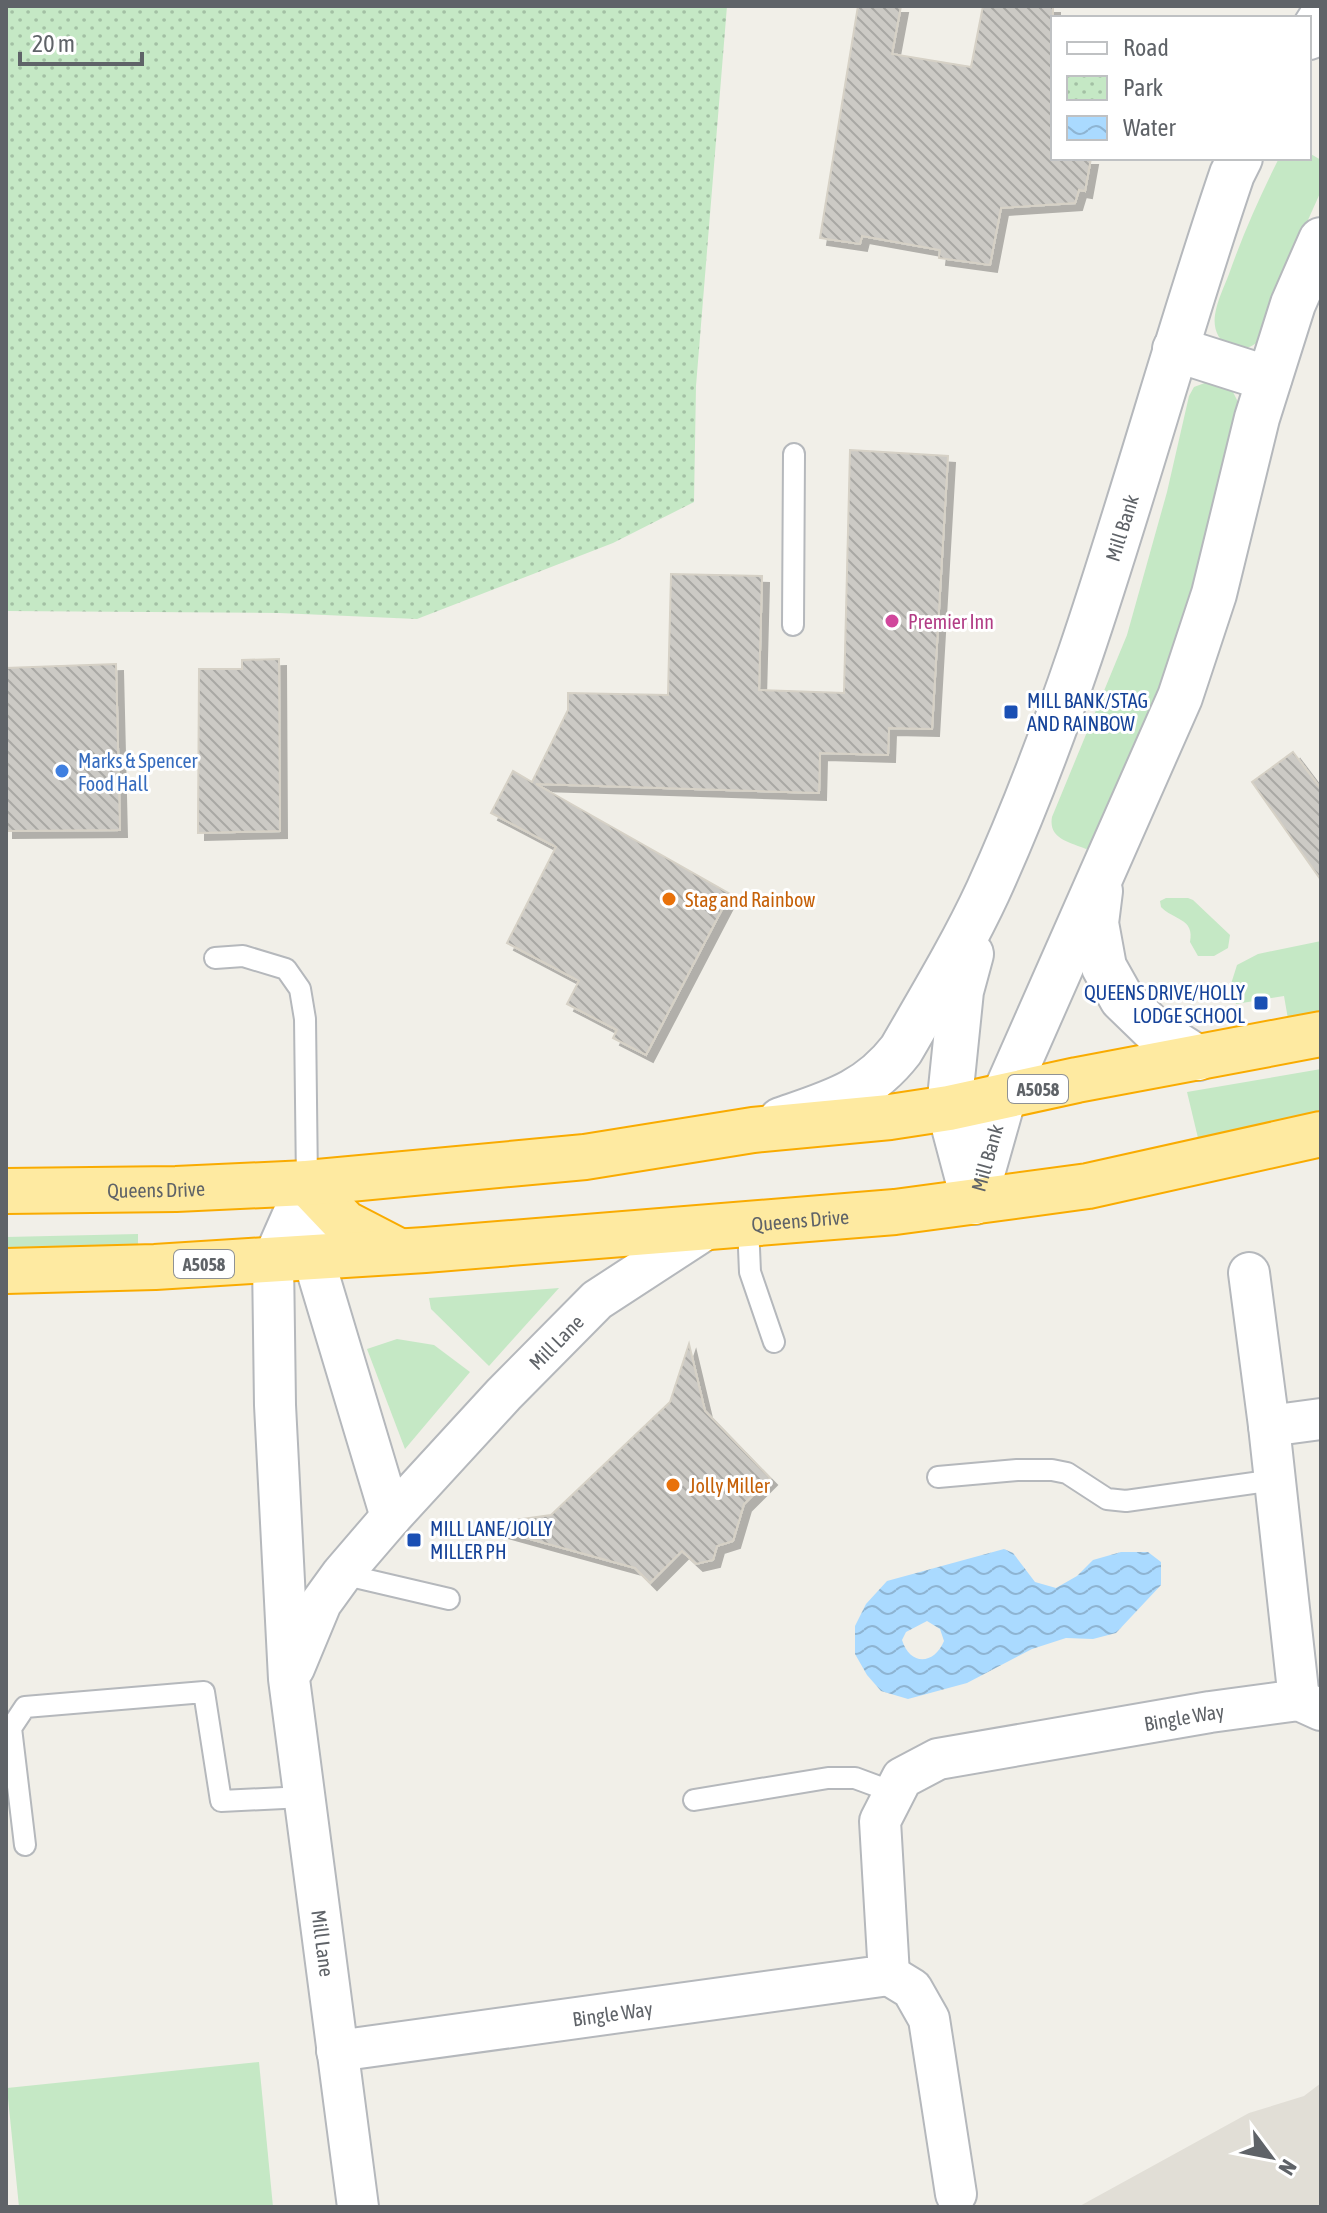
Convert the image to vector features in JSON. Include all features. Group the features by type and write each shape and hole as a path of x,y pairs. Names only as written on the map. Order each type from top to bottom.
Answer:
{"highway":[{"name":"Queens Drive","path":"6,1191 176,1189 307,1183 585,1157 753,1130 949,1108 1321,1034"},
{"name":"Queens Drive","path":"6,1271 155,1267 401,1252 728,1226 974,1202 1088,1186 1321,1134"},
{"path":"307,1183 345,1223 401,1252"}],"street":[{"name":"Mill Bank","path":"753,1130 834,1102 884,1072 901,1050 987,893 1025,803 1094,621 1175,349 1239,160"},
{"name":"Mill Bank","path":"974,1202 1004,1096 1185,683 1214,594 1257,418 1293,304 1321,240"},
{"path":"1175,349 1269,379"},
{"name":"Mill Bank","path":"1104,865 1096,923 1104,967 1130,1008 1154,1030 1198,1058"},
{"name":"Mill Bank","path":"974,1202 949,1108 961,991 987,893"},
{"name":"Mill Lane","path":"307,1183 275,1391 289,1679 358,2207"},
{"name":"Mill Lane","path":"289,1679 321,1603 342,1574 516,1382 597,1300 728,1226"},
{"name":"Mill Lane","path":"293,1259 391,1517"},
{"name":"Bingle Way","path":"893,1792 902,1778 938,1759 1210,1712 1310,1705 1274,1480 1249,1273"},
{"path":"1269,1426 1321,1419"},
{"path":"893,1792 880,1821 889,1975 912,1989 929,2019 956,2194"},
{"name":"Bingle Way","path":"337,2051 889,1975"}],"lane":[{"path":"793,625 794,454"},
{"path":"215,958 243,956 286,969 300,989 305,1019 307,1183"},
{"path":"728,1226 750,1272 774,1342"},
{"path":"938,1477 1052,1470 1067,1473 1107,1499 1126,1501 1274,1480"},
{"path":"342,1574 449,1599"},
{"path":"25,1845 11,1728 25,1707 204,1692 221,1801 304,1797"},
{"path":"694,1800 828,1778 855,1778 893,1792"}],"shaded area":[{"path":"1321,2083 1321,2207 1078,2207 1249,2113 1304,2096"}],"green space":[{"path":"6,6 727,6 696,386 694,502 613,543 417,619 279,613 6,611"},
{"path":"1311,154 1321,160 1321,191 1259,341 1252,346 1238,348 1222,341 1217,334 1215,315 1278,160 1311,160"},
{"path":"1210,381 1232,390 1240,406 1200,571 1148,727 1086,849 1057,835 1053,830 1052,817 1127,635 1167,492 1189,396 1194,387"},
{"path":"1166,898 1193,900 1230,935 1228,948 1214,956 1198,956 1190,942 1191,934 1186,924 1161,907 1160,901"},
{"path":"1321,941 1321,1012 1288,1019 1284,996 1236,1004 1231,984 1237,965 1258,954"},
{"path":"1321,1069 1321,1110 1198,1138 1187,1092"},
{"path":"138,1234 138,1246 6,1248 6,1237"},
{"path":"559,1288 489,1366 431,1309 429,1298"},
{"path":"397,1339 434,1345 470,1372 405,1449 367,1349"},
{"path":"259,2062 273,2207 19,2207 7,2088"}],"water":[{"path":"1004,1549 1013,1553 1035,1582 1056,1588 1077,1576 1093,1560 1121,1552 1148,1552 1161,1562 1161,1585 1116,1633 1093,1639 1066,1638 1032,1649 967,1683 908,1699 881,1691 855,1654 855,1626 866,1604 887,1581","holes":["927,1621 940,1629 944,1641 940,1649 928,1658 916,1658 902,1640 906,1632"]}],"building":[{"path":"858,6 901,6 892,54 971,67 983,6 1053,6 1051,160 1091,160 1085,191 1079,190 1075,203 1001,208 990,265 939,258 940,250 862,236 860,244 820,238"},
{"name":"Premier Inn","path":"850,450 948,456 932,729 889,728 888,755 820,753 819,793 536,784 730,894 646,1055 613,1038 617,1030 567,1004 579,981 507,943 556,847 491,813 513,771 532,782 568,710 568,693 668,695 671,574 762,576 759,690 844,693"},
{"path":"279,659 280,831 198,833 199,669 242,669 242,660"},
{"name":"Marks & Spencer Food Hall","path":"116,664 120,830 6,831 6,668"},
{"path":"1293,752 1321,789 1321,880 1252,782"},
{"name":"Jolly Miller","path":"689,1344 705,1411 770,1478 744,1504 733,1541 717,1546 713,1560 696,1564 682,1551 650,1583 635,1568 479,1525 551,1515 670,1402"}],"place":[{"name":"Premier Inn","path":"892,621"},
{"name":"MILL BANK/STAG AND RAINBOW","path":"1011,712"},
{"name":"Marks & Spencer Food Hall","path":"62,771"},
{"name":"Stag and Rainbow","path":"669,899"},
{"name":"QUEENS DRIVE/HOLLY LODGE SCHOOL","path":"1261,1003"},
{"name":"Jolly Miller","path":"673,1485"},
{"name":"MILL LANE/JOLLY MILLER PH","path":"414,1540"}]}
